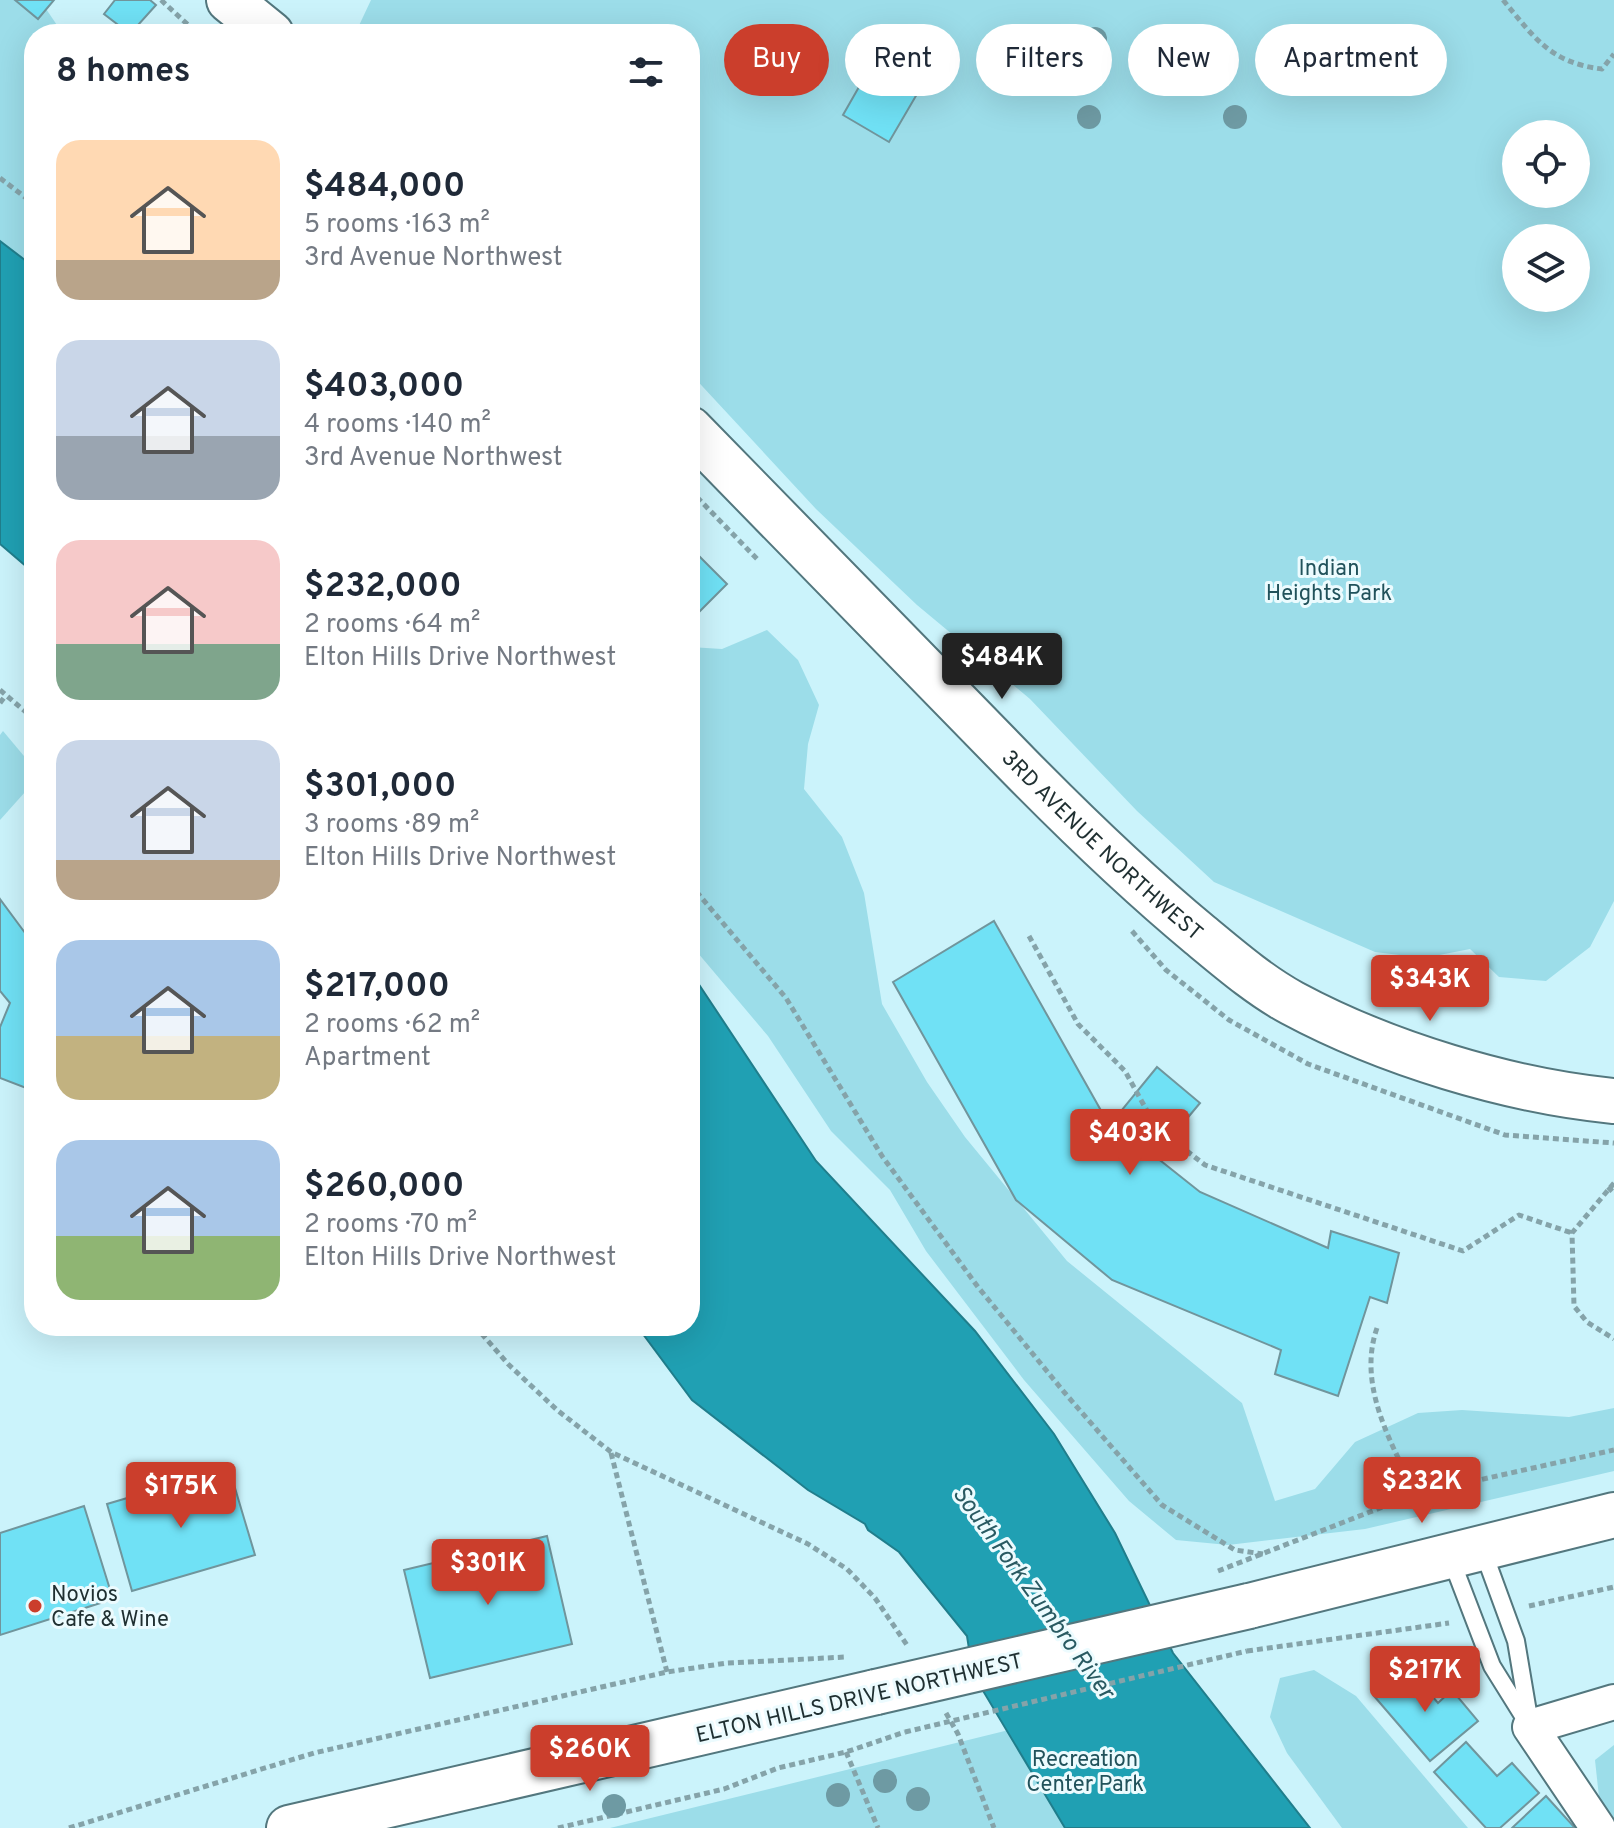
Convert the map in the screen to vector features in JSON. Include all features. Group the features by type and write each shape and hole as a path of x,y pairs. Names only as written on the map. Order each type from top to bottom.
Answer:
{"main road":[{"path":"229,0 259,24"},
{"name":"3RD AVENUE NORTHWEST","path":"700,439 1076,824 1150,894 1253,977 1292,1003 1343,1026 1462,1070 1551,1092 1614,1101"},
{"name":"ELTON HILLS DRIVE NORTHWEST","path":"289,1828 1249,1606 1614,1515"}],"street":[{"path":"1598,1828 1530,1727 1614,1702"}],"lane":[{"path":"1466,1550 1506,1611 1516,1641 1530,1727"},
{"path":"1466,1550 1472,1620 1492,1666 1530,1727"}],"path":[{"path":"161,0 187,24"},
{"path":"1503,0 1540,43 1574,66 1602,69 1614,54"},
{"path":"0,178 24,196"},
{"path":"0,690 24,710"},
{"path":"0,703 6,695"},
{"path":"700,896 786,998 882,1156 978,1287 1064,1392 1162,1505 1235,1550 1263,1554"},
{"path":"1029,936 1078,1024 1125,1071 1156,1127 1205,1165 1463,1251 1519,1215 1572,1233"},
{"path":"1539,1139 1614,1143"},
{"path":"1611,1185 1596,1210 1572,1233 1574,1306 1587,1322 1614,1339"},
{"path":"1611,1185 1614,1193"},
{"path":"1377,1328 1370,1347 1372,1382 1384,1428 1416,1494"},
{"path":"484,1336 547,1401 611,1452 808,1544 847,1569 896,1625 911,1652"},
{"path":"1211,1573 1416,1494 1614,1450"},
{"path":"611,1452 667,1672"},
{"path":"1506,1611 1614,1587"},
{"path":"558,1828 724,1789 778,1768 846,1752 905,1732 1247,1651 1472,1620"},
{"path":"69,1828 314,1753 667,1672 727,1663 851,1656"},
{"path":"942,1707 958,1734 994,1828"},
{"path":"846,1752 878,1828"}],"green space":[{"path":"0,0 40,0 56,24 24,24 24,393 0,374"},
{"name":"Indian Heights Park","path":"371,0 1614,0 1614,901 1590,947 1546,981 1499,977 1470,949 1424,958 1375,952 1214,882 1137,811 1030,699 917,605 816,509 700,384 700,24 360,24"},
{"path":"767,630 798,660 819,705 808,744 804,789 842,837 864,893 882,1004 927,1082 965,1137 1067,1261 1242,1403 1275,1501 1315,1489 1355,1442 1418,1413 1462,1410 1569,1417 1614,1408 1614,1471 1365,1529 1228,1545 1176,1540 1129,1501 1024,1380 926,1251 890,1190 831,1131 768,1036 700,955 700,648 722,649"},
{"path":"3,731 24,756 24,793 0,820 0,735"},
{"path":"1314,1670 1356,1696 1468,1828 1342,1828 1287,1753 1270,1717 1280,1678"},
{"name":"Recreation Center Park","path":"1115,1704 1201,1828 610,1828"},
{"path":"1614,1745 1614,1818 1599,1797 1595,1760"}],"water":[{"path":"0,241 24,259 24,564 0,544"},
{"name":"South Fork Zumbro River","path":"700,986 816,1161 975,1331 1054,1434 1115,1533 1173,1653 1310,1828 1065,1828 973,1674 967,1636 899,1552 868,1530 865,1524 808,1490 692,1400 644,1336 700,1336"}],"building":[{"path":"15,0 54,0 38,19"},
{"path":"115,0 150,0 156,5 139,24 117,24 104,14"},
{"path":"854,96 916,96 889,142 843,115"},
{"path":"700,557 727,584 700,611"},
{"path":"0,899 24,931 24,1087 0,1078 0,1027 10,1003 0,991"},
{"path":"994,921 1103,1114 1113,1123 1121,1111 1164,1146 1156,1157 1200,1192 1328,1248 1331,1231 1399,1253 1387,1303 1370,1297 1338,1396 1275,1374 1281,1350 1112,1280 1016,1200 893,982"},
{"path":"1157,1067 1200,1103 1164,1146 1121,1111"},
{"path":"229,1468 255,1555 132,1591 107,1504"},
{"path":"84,1506 113,1599 0,1635 0,1533"},
{"path":"547,1536 572,1644 430,1678 404,1570"},
{"path":"1407,1667 1438,1703 1452,1690 1478,1721 1430,1761 1374,1696"},
{"path":"1466,1742 1497,1776 1512,1763 1539,1793 1500,1828 1486,1828 1434,1772"},
{"path":"1546,1796 1575,1828 1512,1828"}],"place":[{"name":"Novios Cafe & Wine","path":"35,1606"}]}
